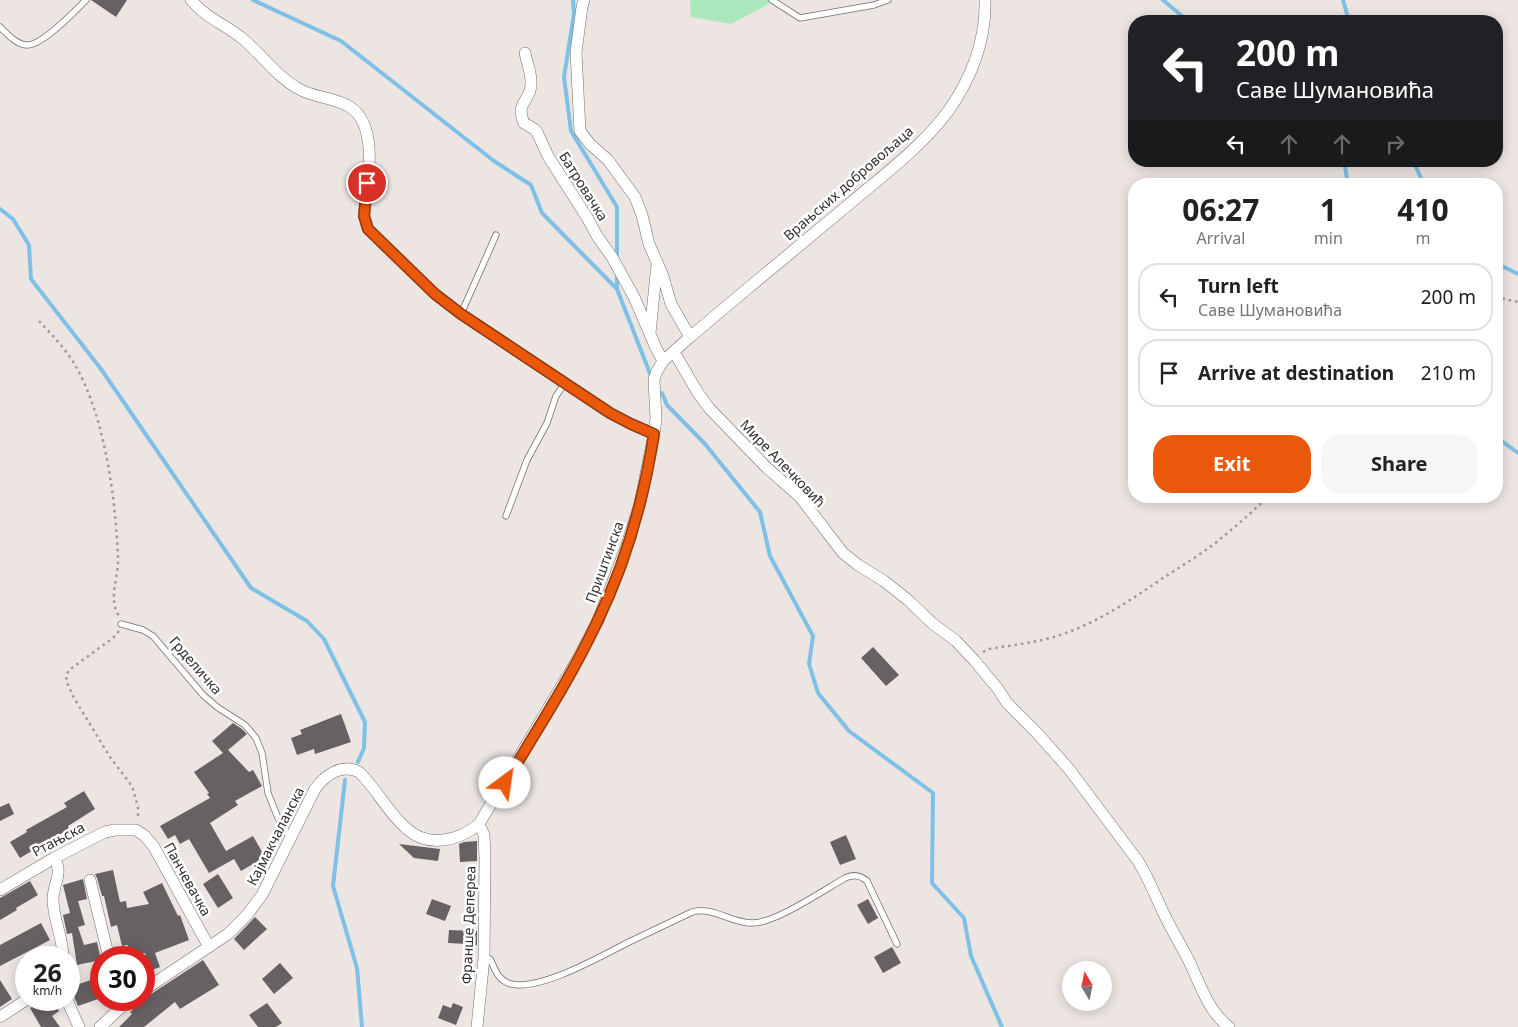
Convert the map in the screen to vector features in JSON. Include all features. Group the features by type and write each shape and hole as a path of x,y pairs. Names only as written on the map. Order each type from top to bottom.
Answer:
{"street":[{"path":"191,0 203,13 242,38 289,83 307,93 342,103 358,115 367,135 369,153 364,216 368,229 435,294 461,314 610,413 654,434"},
{"name":"Батровачка","path":"584,0 576,52 580,94 580,131 590,144 608,160 635,196 649,244 663,276 671,304 690,337"},
{"name":"Врањских добровољаца","path":"674,352 893,167 930,132 948,110 971,71 984,27 985,0"},
{"name":"Батровачка","path":"525,53 532,83 521,107 524,123 537,132 548,156 612,257 634,297 663,361"},
{"name":"Батровачка","path":"650,335 657,263"},
{"name":"Приштинска","path":"513,769 574,667 604,608 637,512 656,419 654,380 658,367 674,352"},
{"name":"Мире Алечковић","path":"674,352 698,394 709,408 765,466 800,498 843,553 884,581 956,642 998,689 1007,704 1037,733 1069,769 1138,861 1187,957 1208,1003 1217,1016 1229,1027"},
{"name":"Кајмакчаланска","path":"155,983 209,947 233,929 247,915 262,895 320,782 327,776 349,768 359,772 407,829 421,837 436,841 453,839 471,831 479,824 513,769"},
{"name":"Франше Депереа","path":"477,1027 484,958 484,835 479,824"},
{"name":"Ртањска","path":"0,890 54,858 106,832 136,830"},
{"name":"Панчевачка","path":"136,830 145,836 154,847 209,947"},
{"path":"54,858 59,873 53,896 53,907 62,946"},
{"path":"90,880 106,946"},
{"path":"0,1017 15,1007"},
{"path":"72,1011 79,1027"},
{"path":"100,1027 116,1011"}],"lane":[{"path":"0,27 16,41 31,45 52,31 86,0"},
{"path":"772,0 800,18 874,6 888,0"},
{"path":"461,314 496,235"},
{"path":"506,516 528,460 547,423 556,396 565,382"},
{"name":"Грделичка","path":"121,624 143,630 153,636 203,695 251,731 260,745 268,793 278,818 291,839"},
{"path":"484,958 490,959 497,975 508,984 517,985 538,982 574,969 692,912 704,910 738,921 753,924 761,923 777,917 853,875 861,877 866,881 898,944"}],"path":[{"path":"1503,299 1518,302"},
{"path":"39,321 52,334 74,363 84,382 98,421 110,484 118,562 113,602 120,620 120,628 116,635 69,670 66,676 67,683 110,757 133,789 138,812 136,830"},
{"path":"974,660 980,653 990,649 1057,636 1102,617 1141,594 1213,545 1245,519 1261,503"}],"green space":[{"path":"690,0 776,0 731,24 691,17"}],"building":[{"path":"91,0 127,0 116,17"},
{"path":"873,647 899,675 886,686 861,658"},
{"path":"341,714 351,742 315,754 314,749 297,755 291,738 302,734 300,730"},
{"path":"233,723 247,734 228,750 249,772 253,770 262,786 235,801 238,805 210,823 226,851 253,836 265,857 241,871 234,859 209,873 189,839 180,844 175,835 168,839 160,826 210,798 207,794 209,793 194,772 223,753 212,741"},
{"path":"84,791 95,809 68,826 69,829 20,858 10,842 27,832 26,830 67,807 64,803"},
{"path":"9,803 14,814 0,821 0,807"},
{"path":"846,835 856,859 840,865 830,842"},
{"path":"477,841 477,861 460,862 459,844"},
{"path":"399,844 440,849 438,861 414,858"},
{"path":"113,870 120,902 126,901 127,908 149,904 143,892 162,883 178,916 180,915 189,940 155,953 155,946 122,946 117,925 111,927 104,896 102,896 95,874"},
{"path":"218,874 233,898 218,908 203,884"},
{"path":"83,879 87,899 78,901 85,925 78,927 84,945 97,942 98,946 90,946 90,962 80,964 80,946 74,946 72,933 67,934 63,915 70,913 63,885"},
{"path":"30,881 38,895 0,920 0,898"},
{"path":"432,899 451,906 445,921 426,914"},
{"path":"868,899 878,918 868,924 857,905"},
{"path":"255,917 267,929 244,950 234,939"},
{"path":"41,923 50,940 38,946 15,946 15,958 0,966 0,945"},
{"path":"449,930 477,931 477,945 467,946 467,944 448,943"},
{"path":"892,947 901,963 883,973 874,957"},
{"path":"155,953 160,967 155,969"},
{"path":"203,960 219,985 180,1009 175,1002 144,1027 119,1027 132,1014 131,1011 155,1011 155,991"},
{"path":"280,963 293,978 274,994 262,979"},
{"path":"0,980 12,999 0,1007"},
{"path":"90,980 90,1002 80,1005 80,984"},
{"path":"267,1003 282,1023 276,1027 258,1027 249,1015"},
{"path":"453,1003 463,1007 456,1025 438,1018 443,1005 451,1008"},
{"path":"32,1011 59,1011 52,1016 60,1027 41,1027"}],"waterway":[{"path":"253,0 341,41 494,161 531,185 542,213 617,289 651,376"},
{"path":"573,0 574,14 564,77 571,131 617,207 617,258"},
{"path":"1163,0 1181,15"},
{"path":"1343,0 1347,15"},
{"path":"1345,167 1347,178"},
{"path":"1416,167 1421,178"},
{"path":"0,209 13,219 29,245 31,279 101,369 251,588 307,621 324,639 365,722 364,748 358,762"},
{"path":"1503,266 1518,274"},
{"path":"617,273 617,288"},
{"path":"662,393 667,405 705,444 760,512 770,556 813,636 809,664 818,693 849,731 933,793 932,883 964,918 971,956 1002,1027"},
{"path":"1503,442 1518,453"},
{"path":"345,780 333,886 357,968 362,1027"}],"route":[{"path":"367,183 364,216 368,229 435,294 461,314 610,413 654,434 640,503 627,545 598,622 574,667 505,783"}]}
